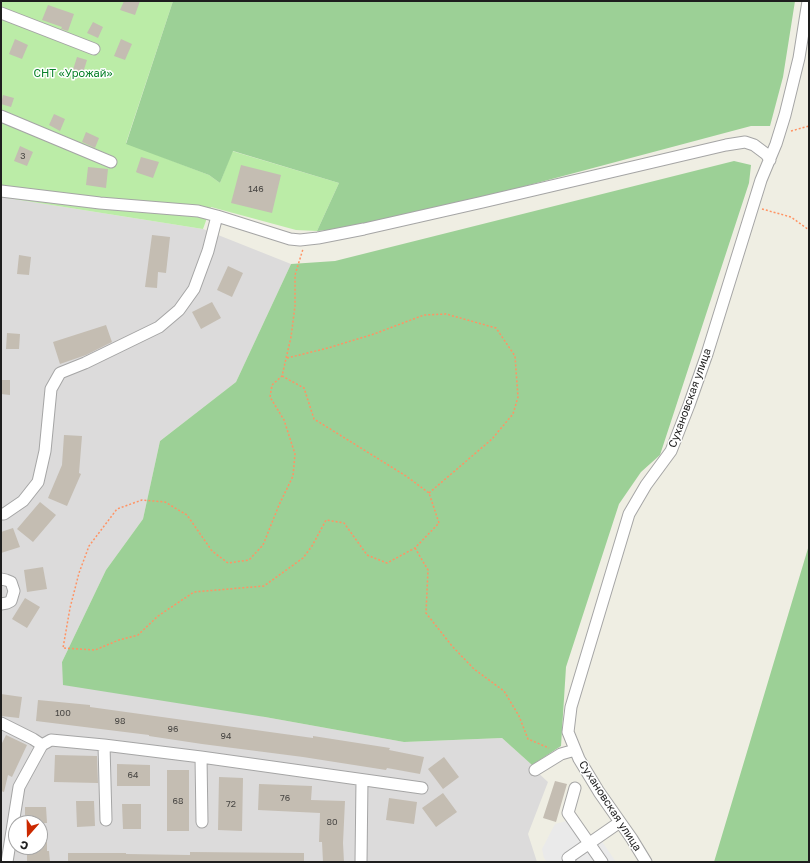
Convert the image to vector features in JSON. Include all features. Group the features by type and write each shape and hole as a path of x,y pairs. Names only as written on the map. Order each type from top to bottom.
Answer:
{"street":[{"name":"Сухановская улица","path":"646,862 588,774 575,750 568,732 571,707 629,514 646,485 671,451 707,354 761,180 781,129 796,74 808,1"},
{"path":"1,13 94,50"},
{"path":"1,116 111,162"},
{"path":"1,191 100,203 198,211 290,239 305,239 364,229 726,145 745,142 754,145 766,154 770,160"},
{"path":"1,514 23,501 38,482 45,451 51,390 60,373 85,364 159,327 179,310 194,289 208,251 218,216"},
{"path":"1,579 10,582 14,591 11,601 1,604"},
{"path":"1,723 42,745"},
{"path":"7,862 5,847 19,787 42,745 51,740 201,757 422,788"},
{"path":"104,745 106,820"},
{"path":"535,770 561,754 575,750"},
{"path":"201,757 202,822"},
{"path":"361,862 362,780"},
{"path":"575,788 568,814 602,862"},
{"path":"570,862 568,858 620,822"}],"path":[{"path":"781,129 790,131 809,126"},
{"path":"753,205 766,211 791,217 809,230"},
{"path":"282,376 304,388 314,419 406,476 429,493 438,523 415,548 387,563 367,555 344,523 326,520 312,546 303,558 264,586 194,592 158,616 138,635 119,640 95,650 63,648 70,608 79,574 89,546 116,509 142,500 165,502 187,515 212,551 228,563 249,560 263,545 279,505 293,476 295,454 284,420 270,398 272,385 282,376 291,337 296,306 295,275 305,239"},
{"path":"286,358 359,338 424,316 446,314 496,328 515,356 518,397 513,414 492,439 429,493"},
{"path":"415,548 428,570 426,614 452,646 474,669 504,691 519,716 528,739 561,754"}],"shaded area":[{"path":"1,197 203,229 291,264 236,382 160,441 143,519 106,570 62,662 265,717 404,742 502,738 532,765 535,770 548,782 528,834 537,862 1,862"},
{"path":"574,819 588,837 597,834 616,862 547,862 544,858 542,849 555,824"}],"green space":[{"name":"СНТ «Урожай»","path":"1,1 173,1 126,143 209,175 220,183 232,151 339,183 317,231 296,230 211,207 203,229 1,197"},
{"path":"173,1 795,1 783,77 770,126 751,126 375,226 317,231 339,183 233,151 220,183 209,175 126,144"},
{"path":"734,161 751,165 749,183 660,455 641,472 619,504 566,667 561,746 532,765 502,738 404,742 265,717 63,685 62,662 106,570 143,519 160,441 236,382 291,264 335,261"},
{"path":"809,545 809,862 714,862"}],"building":[{"path":"124,1 140,1 135,15 120,10"},
{"path":"48,5 74,14 68,31 61,29 62,27 42,20"},
{"path":"93,22 103,27 98,38 87,33"},
{"path":"15,39 28,45 22,59 9,54"},
{"path":"121,39 132,44 125,60 114,56"},
{"path":"77,57 87,60 82,76 72,73"},
{"path":"3,95 14,98 11,107 1,104"},
{"path":"54,114 65,119 60,131 49,125"},
{"path":"86,132 99,138 95,148 82,142"},
{"path":"20,146 33,152 27,166 14,161"},
{"path":"141,157 159,162 153,178 136,172"},
{"path":"241,165 281,175 272,213 231,203"},
{"path":"88,167 108,169 106,188 86,185"},
{"path":"152,235 170,237 166,273 158,272 157,288 145,287"},
{"path":"19,255 31,257 29,275 17,274"},
{"path":"228,266 243,273 232,297 217,290"},
{"path":"212,302 221,318 201,329 192,312"},
{"path":"106,325 112,342 86,355 60,364 53,342"},
{"path":"7,333 20,334 19,349 6,349"},
{"path":"1,380 10,380 10,395 1,394"},
{"path":"64,435 82,436 79,473 81,474 67,506 48,498 62,465"},
{"path":"40,502 56,515 33,542 17,529"},
{"path":"13,528 20,547 1,553 1,532"},
{"path":"43,567 47,589 27,592 24,570"},
{"path":"25,598 40,607 27,628 12,619"},
{"path":"1,694 22,697 19,718 1,716"},
{"path":"38,700 90,705 90,707 313,738 313,736 390,748 389,750 424,757 420,774 387,768 386,770 303,757 202,744 149,735 36,721"},
{"path":"6,735 27,745 12,777 8,775 4,792 1,791 1,745"},
{"path":"55,755 97,756 98,783 54,782"},
{"path":"444,757 459,777 443,789 428,769"},
{"path":"117,764 150,765 150,786 117,786"},
{"path":"167,770 189,770 189,831 167,831"},
{"path":"219,777 243,778 242,831 218,830"},
{"path":"555,781 567,784 556,822 543,818"},
{"path":"259,784 312,786 311,800 345,801 343,843 344,862 323,862 322,842 319,842 320,813 258,810"},
{"path":"443,793 457,812 436,827 422,808"},
{"path":"389,798 417,802 414,824 386,820"},
{"path":"76,801 94,801 95,826 77,827"},
{"path":"122,804 141,804 141,829 123,829"},
{"path":"25,807 46,807 46,815 25,815"},
{"path":"49,851 50,862 27,862 27,855 48,855"},
{"path":"190,852 304,853 304,862 68,862 68,853 190,855"}]}
